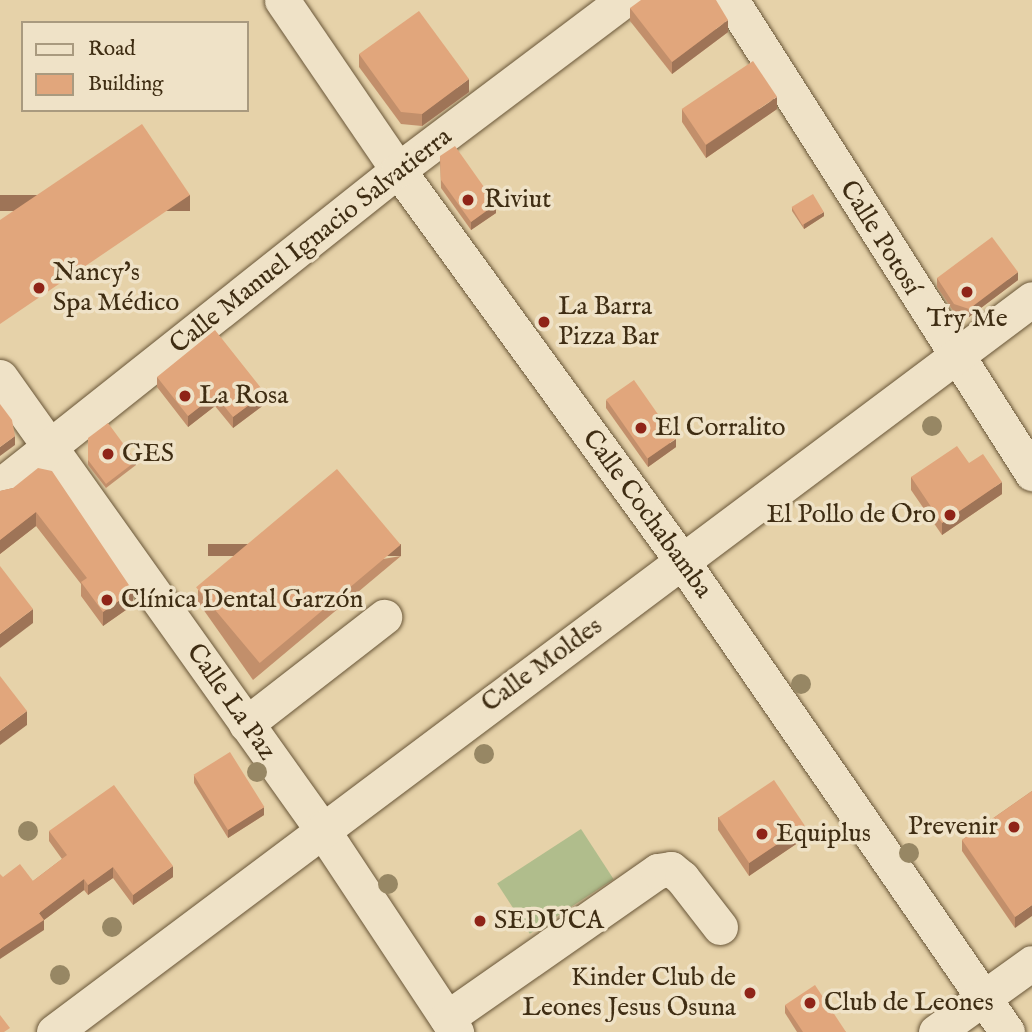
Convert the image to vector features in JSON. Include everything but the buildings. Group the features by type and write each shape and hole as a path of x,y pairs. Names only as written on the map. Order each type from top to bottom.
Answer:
{"street":[{"name":"Calle Cochabamba","path":"282,0 398,170 682,561 1007,1032"},
{"name":"Calle Manuel Ignacio Salvatierra","path":"0,486 398,170 624,0"},
{"name":"Calle Potosí","path":"731,0 955,358 1032,473"},
{"name":"Calle Moldes","path":"54,1032 321,828 1032,299"},
{"name":"Calle La Paz","path":"0,377 321,828 452,1025"},
{"path":"246,724 384,617"},
{"path":"452,1025 658,871 671,869 682,878 720,927"},
{"path":"936,1032 1032,963"}],"green space":[{"path":"581,829 614,879 530,934 497,883"}],"place":[{"name":"Riviut","path":"468,200"},
{"name":"Nancy's Spa Médico","path":"39,288"},
{"name":"Try Me","path":"967,292"},
{"name":"La Barra Pizza Bar","path":"544,322"},
{"name":"La Rosa","path":"185,396"},
{"name":"El Corralito","path":"641,428"},
{"name":"GES","path":"108,454"},
{"name":"El Pollo de Oro","path":"950,515"},
{"name":"Clínica Dental Garzón","path":"107,600"},
{"name":"Prevenir","path":"1014,827"},
{"name":"Equiplus","path":"762,834"},
{"name":"SEDUCA","path":"480,921"},
{"name":"Kinder Club de Leones Jesus Osuna","path":"750,993"},
{"name":"Club de Leones","path":"810,1003"}]}
